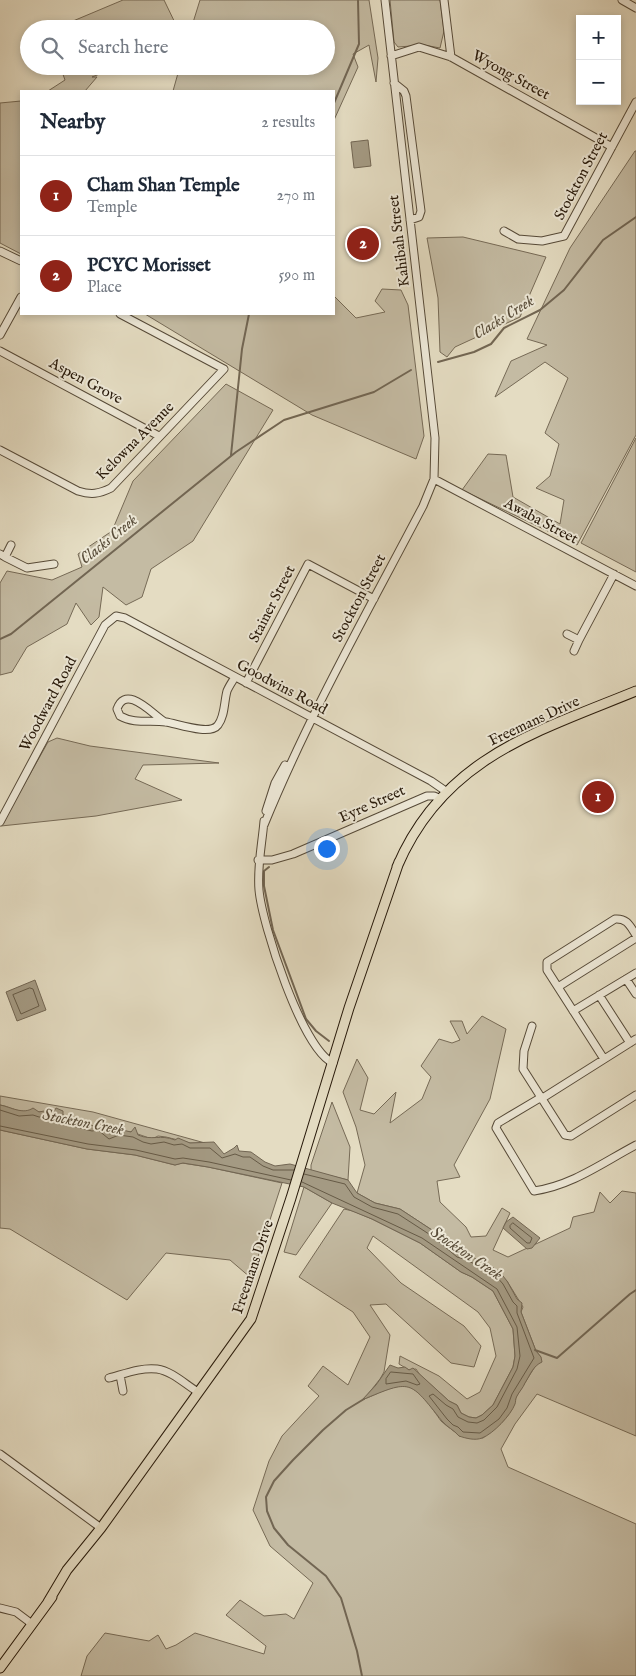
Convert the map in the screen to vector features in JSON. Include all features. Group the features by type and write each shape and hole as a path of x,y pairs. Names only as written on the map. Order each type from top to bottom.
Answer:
{"main road":[{"name":"Freemans Drive","path":"0,1668 48,1602 67,1570 101,1528 251,1319 333,1062 374,919 399,862 416,831 444,796 483,761 514,742 636,691"}],"street":[{"name":"Kahibah Street","path":"385,0 435,438 434,479"},
{"path":"444,0 451,57"},
{"path":"622,0 636,8"},
{"name":"Wyong Street","path":"391,56 419,47 451,57 612,147"},
{"path":"394,83 404,91 406,96 421,211 419,217 410,220"},
{"name":"Stockton Street","path":"504,231 518,239 556,239 564,236 636,102"},
{"path":"0,251 20,261"},
{"path":"0,335 20,299"},
{"name":"Kelowna Avenue","path":"0,450 78,491 89,494 101,493 111,488 224,369 122,315"},
{"name":"Aspen Grove","path":"0,351 160,436"},
{"name":"Stockton Street","path":"333,1062 324,1058 311,1040 276,957 263,916 259,892 258,860 264,826 288,766 306,728 423,506 434,479"},
{"name":"Awaba Street","path":"434,479 636,586"},
{"path":"11,545 2,555 27,568 54,564"},
{"name":"Stainer Street","path":"246,683 308,564 374,599"},
{"path":"574,650 614,574"},
{"name":"Goodwins Road","path":"105,624 116,616 125,618 431,781 444,796"},
{"name":"Woodward Road","path":"0,822 105,624"},
{"path":"567,634 579,640"},
{"path":"164,722 147,708 127,698 118,704 116,709 117,713 124,718 212,729 218,726 221,719 228,691 234,677"},
{"name":"Eyre Street","path":"258,860 272,860 293,854 427,796 444,796"},
{"path":"558,988 636,936 627,922 620,918 610,920 549,960 546,966 558,988 604,1059"},
{"path":"573,1011 636,972"},
{"path":"626,979 636,994"},
{"path":"599,995 633,1041 498,1123 496,1128 534,1191 546,1189 581,1176 636,1145"},
{"path":"532,1026 524,1051 523,1069 563,1134 568,1136 636,1095"},
{"path":"109,1378 139,1370 157,1369 169,1373 198,1392"},
{"path":"120,1375 123,1391"},
{"path":"0,1454 101,1528"},
{"path":"0,1608 16,1612 32,1624"}],"shaded area":[{"path":"123,0 164,0 174,20 75,20"},
{"path":"200,0 369,0 378,58 376,82 369,45 353,54 358,67 335,118 335,90 173,90 177,75 335,75 335,20 194,20"},
{"path":"390,0 440,0 444,31 440,48 424,45 398,47 394,42"},
{"path":"63,75 97,75 92,77 97,77 86,90 50,90 65,80"},
{"path":"20,101 20,253 0,243 0,103"},
{"path":"635,151 636,435 577,545 462,490 488,454 506,455 513,497 560,524 564,500 536,488 550,476 559,444 545,433 568,378 545,362 495,397 511,361 547,345 527,339 570,248"},
{"path":"463,237 546,257 520,317 455,347 447,357 440,352 438,298 427,238"},
{"path":"382,289 401,290 408,305 424,436 416,459 312,415 147,315 335,315 335,297 356,318 385,312 375,301"},
{"path":"226,384 273,410 193,541 151,569 142,597 126,605 103,587 99,617 91,625 76,603 67,624 27,647 12,672 0,675 0,583 7,571 52,580 82,567 78,554 112,531 133,481"},
{"path":"636,438 636,572 581,543"},
{"path":"57,738 90,746 219,763 143,765 135,779 182,800 96,816 1,826 48,742"},
{"path":"482,1016 506,1029 490,1099 454,1165 460,1177 437,1181 440,1202 466,1227 471,1237 486,1236 502,1208 510,1213 493,1250 508,1257 570,1228 573,1217 594,1212 600,1192 610,1203 622,1191 636,1193 636,1436 537,1394 515,1424 501,1449 508,1467 636,1524 636,1676 81,1676 87,1656 105,1633 149,1641 158,1635 166,1649 195,1633 264,1654 266,1646 226,1615 240,1600 264,1616 286,1614 294,1619 313,1583 270,1546 253,1510 269,1461 282,1436 319,1396 308,1386 323,1366 348,1385 370,1337 353,1312 299,1277 344,1209 372,1219 420,1243 461,1272 493,1291 513,1329 515,1356 513,1367 493,1405 476,1418 461,1413 457,1405 449,1401 420,1375 416,1369 409,1370 399,1364 400,1356 439,1376 467,1399 480,1392 496,1356 490,1328 478,1312 373,1236 367,1248 401,1283 464,1326 481,1346 474,1367 451,1363 386,1304 370,1305 390,1335 384,1372 364,1399 394,1387 410,1387 425,1400 441,1421 459,1436 483,1438 494,1430 512,1410 516,1397 541,1357 536,1351 521,1312 523,1307 507,1281 469,1255 460,1253 435,1232 400,1209 375,1203 357,1193 365,1165 356,1127 343,1092 357,1059 368,1078 360,1110 374,1114 396,1092 390,1123 422,1099 431,1077 421,1066 439,1039 452,1043 460,1040 450,1021 462,1021 467,1034"},
{"path":"0,1096 93,1112 205,1143 190,1143 158,1136 152,1139 123,1131 110,1134 68,1118 56,1109 53,1114 20,1111 0,1105"},
{"path":"332,1102 350,1147 348,1180 311,1171 311,1165"},
{"path":"0,1130 87,1149 135,1155 175,1165 182,1163 208,1167 282,1183 251,1278 230,1260 166,1253 127,1300 10,1229 0,1228"},
{"path":"304,1187 332,1203 296,1255 284,1252"}],"water":[{"path":"368,140 371,166 354,168 351,142"},
{"path":"35,980 46,1010 17,1021 6,992"},
{"name":"Stockton Creek","path":"0,1105 21,1111 33,1108 39,1112 53,1113 56,1108 63,1111 63,1116 78,1123 93,1126 100,1123 104,1131 110,1134 118,1129 131,1132 135,1127 138,1135 143,1137 170,1138 175,1140 178,1138 190,1143 214,1142 224,1154 237,1145 239,1151 251,1152 265,1162 275,1166 290,1164 348,1180 357,1193 375,1203 400,1209 435,1232 460,1253 469,1255 499,1271 517,1299 522,1303 521,1312 542,1362 532,1371 516,1397 513,1408 506,1419 491,1433 479,1439 459,1436 444,1423 423,1397 408,1387 391,1389 362,1400 376,1385 390,1365 398,1368 405,1367 409,1370 413,1368 449,1401 457,1405 461,1413 476,1418 482,1415 493,1405 513,1367 515,1356 513,1329 493,1291 461,1272 420,1243 372,1219 332,1203 304,1187 208,1167 183,1163 175,1165 135,1155 87,1149 0,1130"},
{"path":"513,1217 540,1238 532,1248 527,1249 503,1228 506,1222"}],"waterway":[{"name":"Clacks Creek","path":"335,101 359,44 358,0"},
{"name":"Clacks Creek","path":"438,362 474,352 491,344 504,328 540,310 564,290 603,240 636,217"},
{"name":"Clacks Creek","path":"231,455 242,349 249,315"},
{"name":"Clacks Creek","path":"0,639 11,634 236,452 284,420 374,392 411,370"},
{"path":"269,867 264,871 264,886 273,930 306,1019 316,1031 329,1041"},
{"path":"535,1350 557,1358 636,1290"},
{"name":"Stockton Creek","path":"362,1676 357,1651 341,1598 326,1576 288,1545 274,1528 267,1511 266,1497 274,1481 293,1460 346,1410 364,1399"}],"place":[{"name":"PCYC Morisset","path":"363,244"},
{"name":"Cham Shan Temple","path":"598,797"}]}
